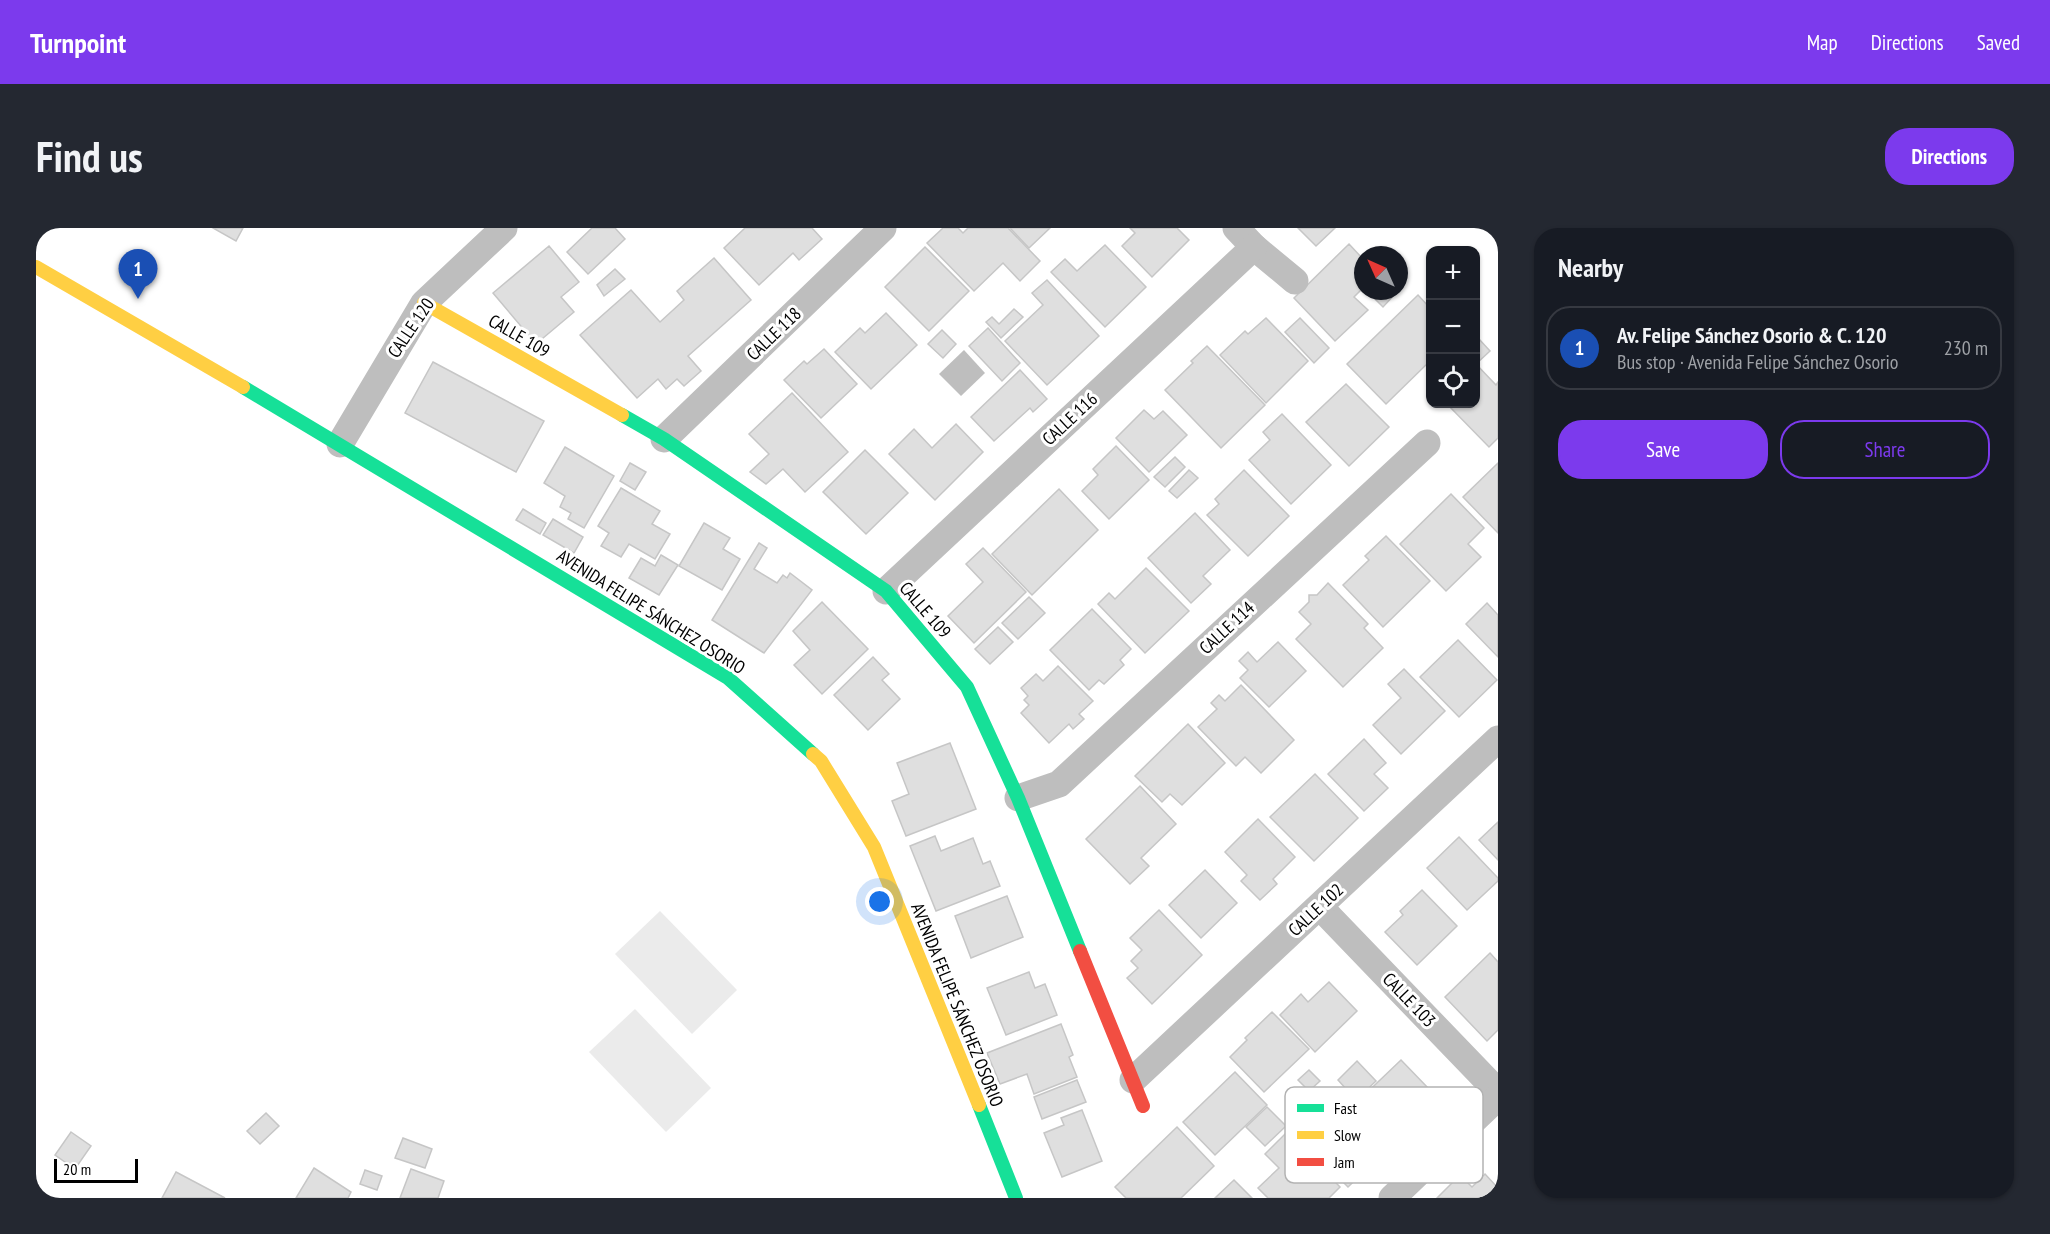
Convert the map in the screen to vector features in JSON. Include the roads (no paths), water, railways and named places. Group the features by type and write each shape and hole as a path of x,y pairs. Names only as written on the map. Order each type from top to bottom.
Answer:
{"street":[{"name":"CALLE 120","path":"340,444 424,303 504,228"},
{"name":"CALLE 118","path":"664,439 883,228"},
{"path":"1245,237 1295,281"},
{"name":"CALLE 116","path":"886,591 1245,237"},
{"name":"AVENIDA FELIPE SÁNCHEZ OSORIO","path":"36,267 340,444 728,678 821,761 874,847 1016,1198"},
{"name":"CALLE 109","path":"424,303 664,439 886,591 967,687 1018,798 1143,1106"},
{"name":"CALLE 114","path":"1018,798 1059,784 1427,443"},
{"name":"CALLE 102","path":"1133,1080 1498,740"},
{"name":"CALLE 103","path":"1320,907 1498,1092"},
{"path":"1483,1111 1498,1097"},
{"path":"1392,1198 1408,1183"}],"place":[{"name":"Av. Felipe Sánchez Osorio & C. 120","path":"138,299"}]}
